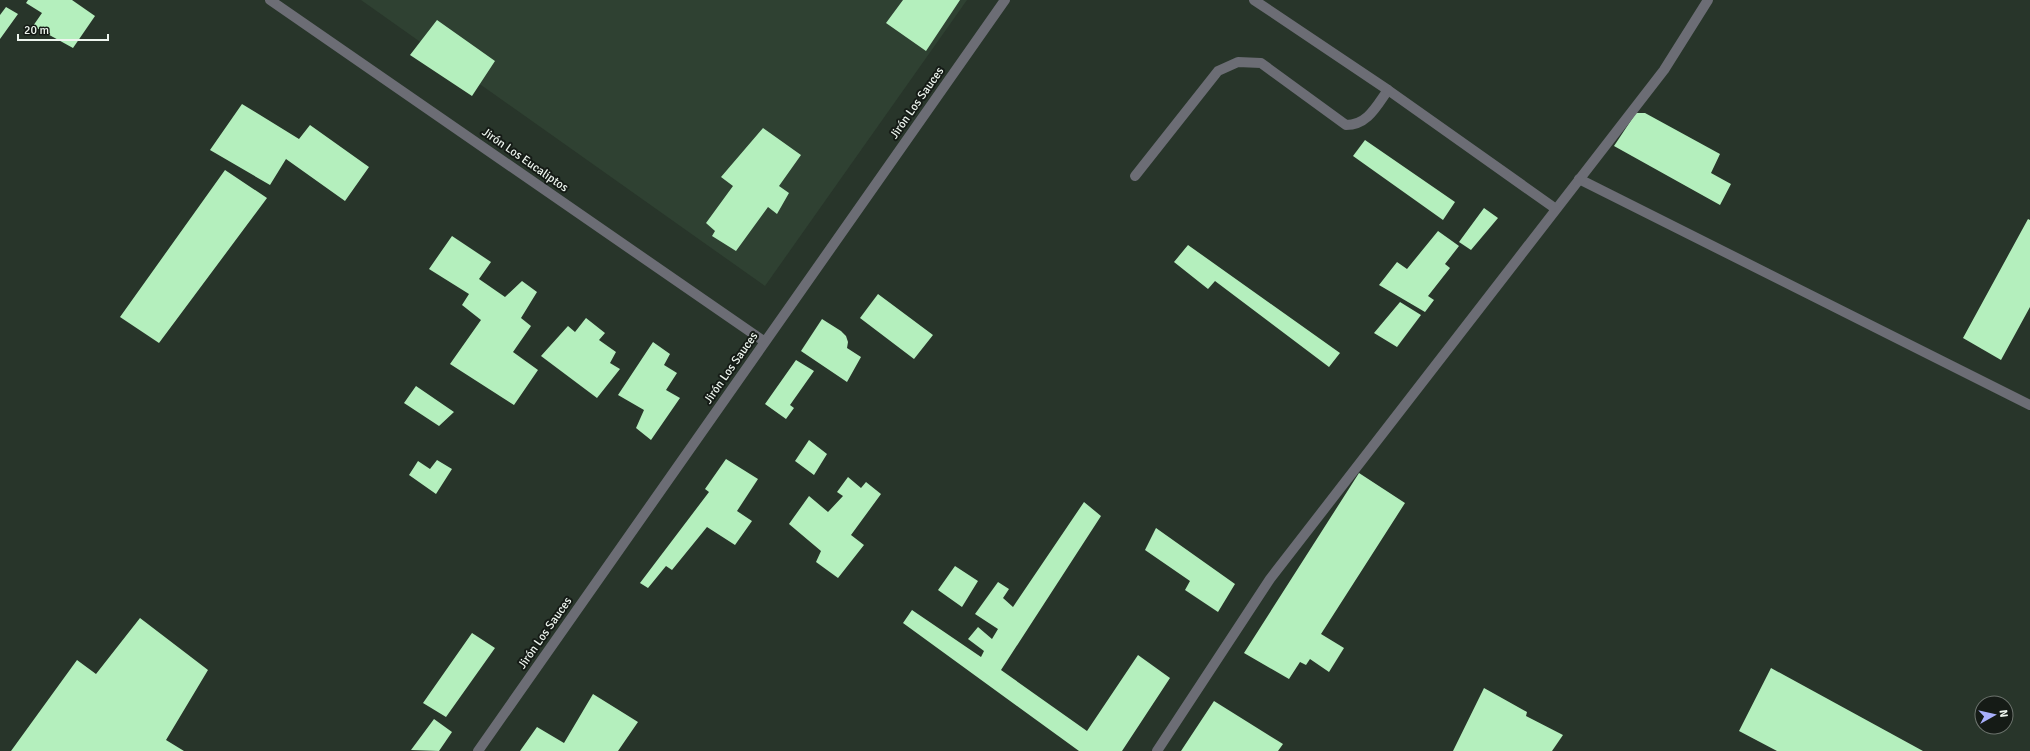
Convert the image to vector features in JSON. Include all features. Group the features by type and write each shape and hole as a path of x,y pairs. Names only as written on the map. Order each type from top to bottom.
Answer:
{"street":[{"name":"Jirón Los Eucaliptos","path":"270,0 765,342"},
{"name":"Jirón Los Sauces","path":"478,751 1005,0"},
{"path":"1254,0 1388,90 1556,209"},
{"path":"1157,751 1270,579 1664,70 1708,0"},
{"path":"1135,176 1218,72 1238,62 1261,63 1346,125 1354,125 1369,117 1388,90"},
{"path":"1579,179 2030,405"}],"shaded area":[{"path":"361,0 967,0 765,286"}],"building":[{"path":"28,0 72,0 95,16 73,48 33,26 42,13 26,3"},
{"path":"903,0 960,0 926,51 886,23"},
{"path":"6,7 18,14 0,39 0,15"},
{"path":"437,20 495,61 472,96 410,55"},
{"path":"242,104 299,139 310,125 369,167 345,201 286,159 270,185 210,150"},
{"path":"1636,113 1645,113 1720,154 1711,173 1731,184 1720,205 1614,146"},
{"path":"763,128 801,155 779,186 789,193 777,214 768,207 736,251 712,236 715,231 706,223 733,186 721,177"},
{"path":"1365,140 1455,202 1443,220 1353,156"},
{"path":"225,170 267,198 159,343 120,317"},
{"path":"1484,208 1498,218 1471,250 1459,242"},
{"path":"2028,219 2030,220 2030,307 2001,360 1963,338"},
{"path":"1438,231 1459,246 1445,264 1450,268 1428,296 1434,300 1425,312 1379,285 1397,262 1407,269"},
{"path":"452,236 491,262 479,279 505,297 522,281 537,292 521,318 531,326 513,352 538,370 514,405 450,364 481,320 462,305 469,294 429,269"},
{"path":"1188,245 1340,353 1329,367 1215,281 1208,289 1174,262"},
{"path":"878,294 933,335 914,359 860,318"},
{"path":"1400,302 1421,315 1397,347 1374,333"},
{"path":"586,318 605,333 599,340 616,352 610,363 620,369 597,398 541,356 568,326 575,332"},
{"path":"822,319 841,331 846,336 848,342 847,348 861,357 847,382 801,351"},
{"path":"653,342 670,354 664,365 677,373 666,390 680,398 651,440 636,428 644,410 618,395"},
{"path":"796,360 814,371 790,405 794,408 786,419 765,404"},
{"path":"416,386 454,412 439,426 404,403"},
{"path":"809,440 827,454 814,475 795,461"},
{"path":"726,459 758,479 737,511 752,521 735,545 707,527 672,570 666,566 648,588 640,583 709,492 705,489"},
{"path":"437,460 452,469 436,494 409,475 418,461 430,469"},
{"path":"1359,473 1405,503 1321,634 1344,648 1329,672 1310,659 1306,665 1300,662 1289,679 1244,653"},
{"path":"848,477 861,488 866,482 881,494 851,535 864,545 838,578 816,562 821,551 789,524 809,496 828,512 843,496 837,492"},
{"path":"1084,502 1101,516 1001,670 1087,731 1138,655 1170,678 1122,751 1079,751 903,623 912,610 981,657 984,651 968,639 978,627 992,639 998,629 975,614 998,582 1009,589 1003,598 1013,607"},
{"path":"1156,528 1235,584 1218,612 1185,590 1190,581 1145,550"},
{"path":"955,566 978,581 962,607 938,590"},
{"path":"140,618 208,670 166,740 184,751 11,751 77,660 96,674"},
{"path":"472,633 495,648 446,717 423,703"},
{"path":"1771,668 1923,751 1777,751 1739,731"},
{"path":"1484,688 1527,712 1526,716 1563,735 1552,751 1453,751"},
{"path":"593,694 638,722 618,751 520,751 537,727 564,743"},
{"path":"1214,701 1283,744 1278,751 1181,751"},
{"path":"434,719 452,732 439,751 411,750"}]}
